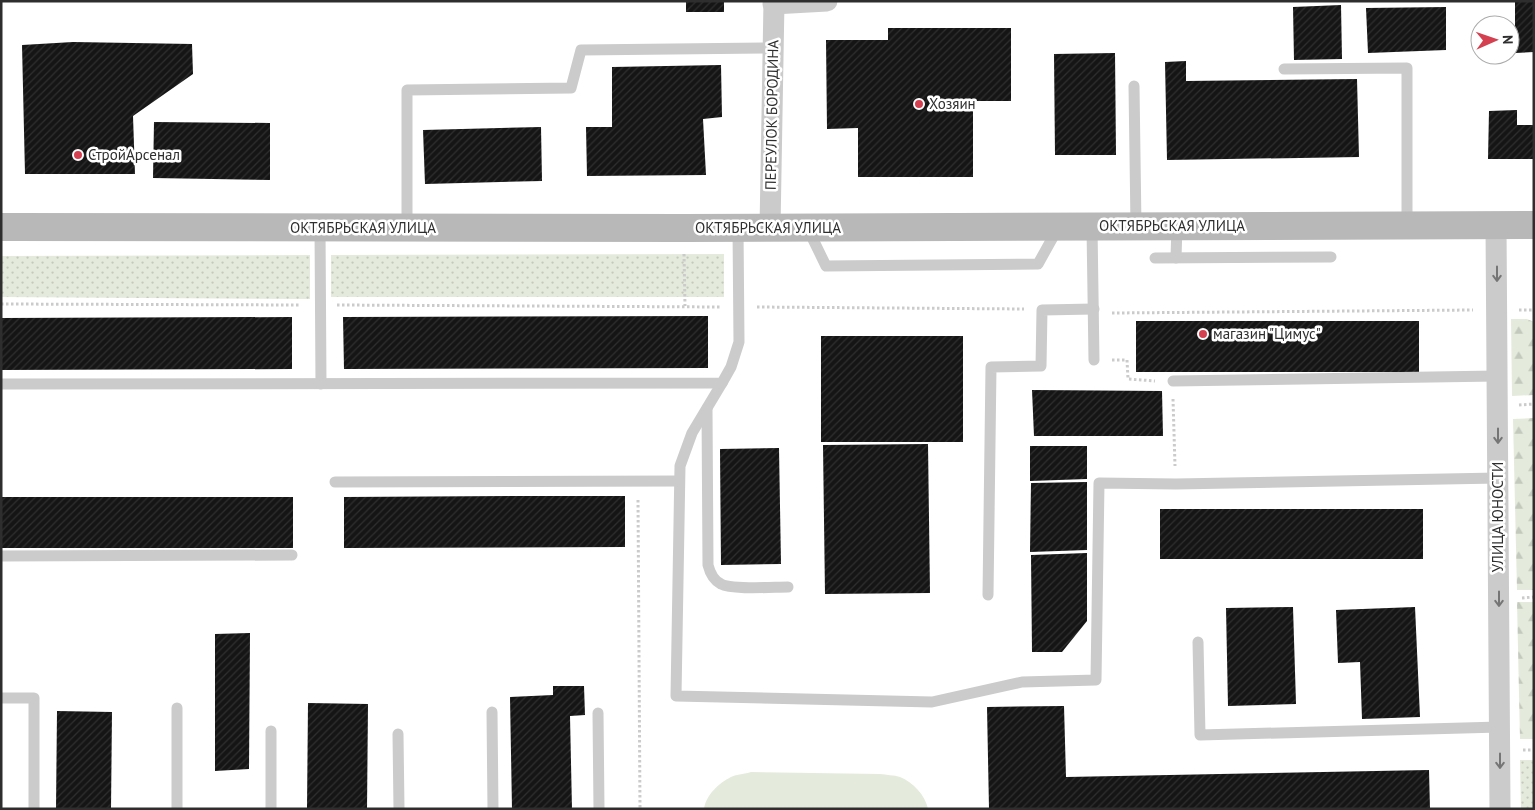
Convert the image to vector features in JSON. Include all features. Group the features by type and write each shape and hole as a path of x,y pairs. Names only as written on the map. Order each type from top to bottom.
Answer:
{"street":[{"path":"774,2 827,1"},
{"name":"ПЕРЕУЛОК БОРОДИНА","path":"770,228 774,2"},
{"name":"УЛИЦА ЮНОСТИ","path":"1496,225 1500,809"},
{"name":"ОКТЯБРЬСКАЯ УЛИЦА","path":"1,227 807,228 1534,225"}],"lane":[{"path":"407,228 407,90 571,88 581,50 773,48"},
{"path":"1284,70 1407,68 1407,225"},
{"path":"1134,86 1136,226"},
{"path":"1176,258 1177,226"},
{"path":"807,228 826,266 1038,264 1058,227"},
{"path":"1092,227 1094,360"},
{"path":"320,228 321,384"},
{"path":"738,228 739,342 731,368 686,444 678,481 676,696 932,702 1022,682 1096,680 1099,483 1176,484 1498,478"},
{"path":"1155,258 1331,257"},
{"path":"988,596 991,367 1041,366 1042,310 1094,309"},
{"path":"1173,382 1497,376"},
{"path":"1,384 722,383"},
{"path":"707,407 708,566 710,573 714,579 727,587 788,587"},
{"path":"335,482 678,481"},
{"path":"1,556 292,555"},
{"path":"1198,642 1200,735 1500,727"},
{"path":"1,698 34,698 34,809"},
{"path":"177,708 177,809"},
{"path":"492,712 493,809"},
{"path":"598,713 599,809"},
{"path":"271,731 271,809"},
{"path":"398,734 399,809"}],"path":[{"path":"684,228 685,306"},
{"path":"1,304 308,305"},
{"path":"328,305 1042,310"},
{"path":"1094,309 1106,313 1534,310"},
{"path":"1094,360 1128,360 1128,380 1173,382 1176,484"},
{"path":"638,482 640,809"}],"green space":[{"path":"724,254 724,297 331,297 331,255"},
{"path":"310,255 310,299 1,297 1,256"},
{"path":"1511,319 1527,319 1534,322 1534,395 1512,396"},
{"path":"1534,418 1534,590 1517,590 1513,419"},
{"path":"1517,602 1534,602 1534,739 1520,739"},
{"path":"1520,760 1534,760 1534,809 1521,809"},
{"path":"751,772 880,774 898,776 905,779 918,790 928,809 704,809 710,794 722,783 733,776"}],"building":[{"path":"686,1 724,1 724,12 686,12"},
{"path":"1515,1 1534,1 1534,52 1520,53 1520,15 1515,15"},
{"path":"1341,5 1342,59 1294,60 1293,7"},
{"path":"1446,7 1446,50 1368,53 1366,8"},
{"path":"888,28 1011,28 1011,101 973,101 973,177 858,177 858,128 827,129 826,40 888,40"},
{"path":"73,42 192,44 193,74 133,116 135,174 25,174 22,45"},
{"path":"1115,53 1116,155 1055,155 1054,54"},
{"path":"1186,61 1186,81 1357,79 1359,157 1167,160 1165,62"},
{"path":"721,65 722,117 703,119 706,175 587,176 586,127 612,127 612,67"},
{"path":"1517,110 1517,125 1534,125 1534,159 1488,159 1489,111"},
{"path":"154,122 270,123 270,180 153,178"},
{"path":"541,127 542,181 425,184 423,130"},
{"path":"708,316 708,368 344,369 343,317"},
{"path":"292,317 292,369 1,370 1,318"},
{"path":"1136,321 1419,321 1419,372 1136,372"},
{"path":"821,336 963,336 963,442 821,442"},
{"path":"1032,390 1162,391 1163,436 1034,436"},
{"path":"928,444 930,593 825,594 823,445"},
{"path":"1030,446 1087,446 1087,479 1030,481"},
{"path":"779,448 781,564 721,565 720,449"},
{"path":"1087,482 1087,550 1030,552 1031,483"},
{"path":"625,496 625,547 344,548 344,497"},
{"path":"1,497 293,497 293,548 1,548"},
{"path":"1160,509 1423,509 1423,559 1160,559"},
{"path":"1087,553 1087,621 1062,652 1032,652 1031,555"},
{"path":"1293,607 1296,704 1228,706 1226,608"},
{"path":"1415,607 1420,717 1362,719 1360,662 1338,663 1336,610"},
{"path":"250,633 249,769 215,771 215,634"},
{"path":"553,686 584,686 585,715 570,716 572,809 512,809 510,697 553,695"},
{"path":"308,703 368,704 367,809 307,809"},
{"path":"1064,706 1066,777 1429,770 1430,809 989,809 987,707"},
{"path":"57,711 112,712 111,809 56,809"}],"place":[{"name":"Хозяин","path":"919,104"},
{"name":"СтройАрсенал","path":"78,155"},
{"name":"магазин \"Цимус\"","path":"1203,334"}]}
